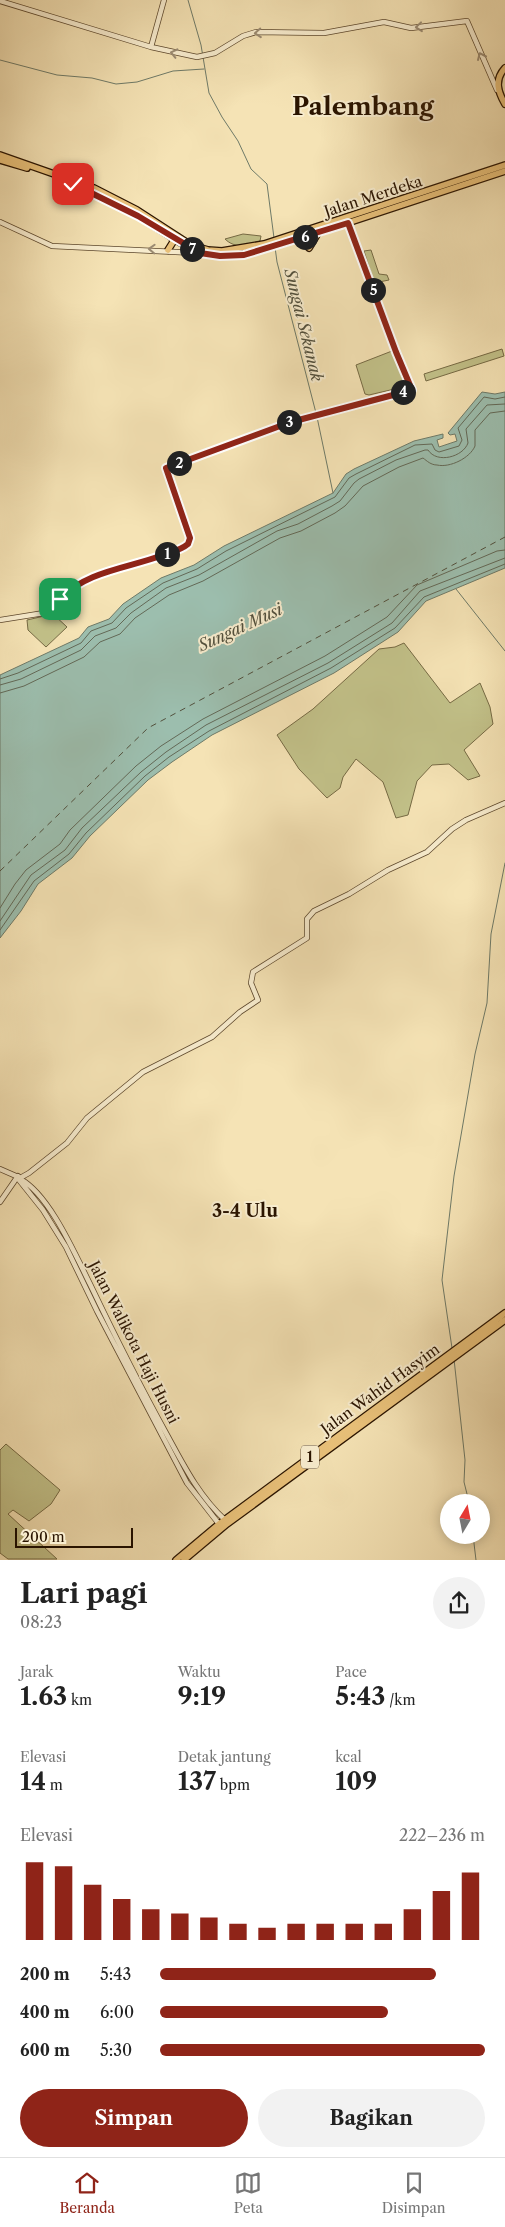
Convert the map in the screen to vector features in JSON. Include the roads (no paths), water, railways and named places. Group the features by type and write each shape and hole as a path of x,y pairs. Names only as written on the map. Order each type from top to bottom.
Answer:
{"main road":[{"path":"505,68 498,79 497,90 505,104"},
{"name":"Jalan Merdeka","path":"0,155 94,188 137,210 200,253 231,257 505,171"},
{"name":"Jalan Merdeka","path":"0,160 58,178 92,192 172,235 208,250 228,251 266,246"},
{"name":"Jalan Merdeka","path":"280,242 318,233 349,220 505,165"},
{"path":"308,248 318,233"},
{"path":"168,250 172,245 172,235"},
{"name":"Jalan Wahid Hasyim","path":"458,1352 505,1313"},
{"name":"Jalan Wahid Hasyim","path":"176,1560 222,1522 505,1320"},
{"name":"Jalan Wahid Hasyim","path":"184,1560 298,1468"}],"street":[{"path":"151,48 164,0"},
{"path":"0,1 151,48 197,57 210,54 243,36 256,32 327,32 384,22 411,28 467,21 497,90"},
{"path":"0,620 49,611 64,594 84,582 156,558 188,544 190,538 166,468 285,423 412,390 396,352 349,220"},
{"path":"0,222 52,246 200,253"},
{"path":"0,1202 18,1178 44,1162 67,1143 87,1118 143,1072 213,1036 240,1012 258,1000 251,983 255,970 308,938 307,919 314,911 355,891 388,870 427,852 452,829 466,820 505,803"},
{"path":"2,1171 18,1178"},
{"name":"Jalan Walikota Haji Husni","path":"18,1178 43,1210 66,1247 97,1311 187,1483 222,1522"}],"water":[{"name":"Sungai Musi","path":"482,392 495,394 505,392 505,568 426,601 398,632 334,673 212,735 172,762 148,780 90,836 72,858 38,884 21,911 0,938 0,675 79,638 88,627 109,619 123,604 161,578 194,565 224,546 333,493 346,474 354,469 414,441 443,434 443,438 437,440 439,447 457,441 455,434 450,435 448,433"}],"waterway":[{"name":"Sungai Sekanak","path":"188,0 201,45 209,93 238,141 251,169 267,184 274,238"},
{"path":"0,60 57,75 92,78 116,84 137,82 173,71 204,69"},
{"name":"Sungai Sekanak","path":"275,247 277,262 316,413"},
{"name":"Sungai Sekanak","path":"317,417 333,493"},
{"path":"456,589 505,651"},
{"path":"452,1348 442,1280 454,1176 475,1054 487,1003 491,934 505,863"},
{"path":"454,1359 465,1460 464,1482 467,1494"},
{"path":"474,1544 476,1560"}],"district":[{"name":"Palembang","path":"363,106"},
{"name":"3-4 Ulu","path":"245,1211"}]}
